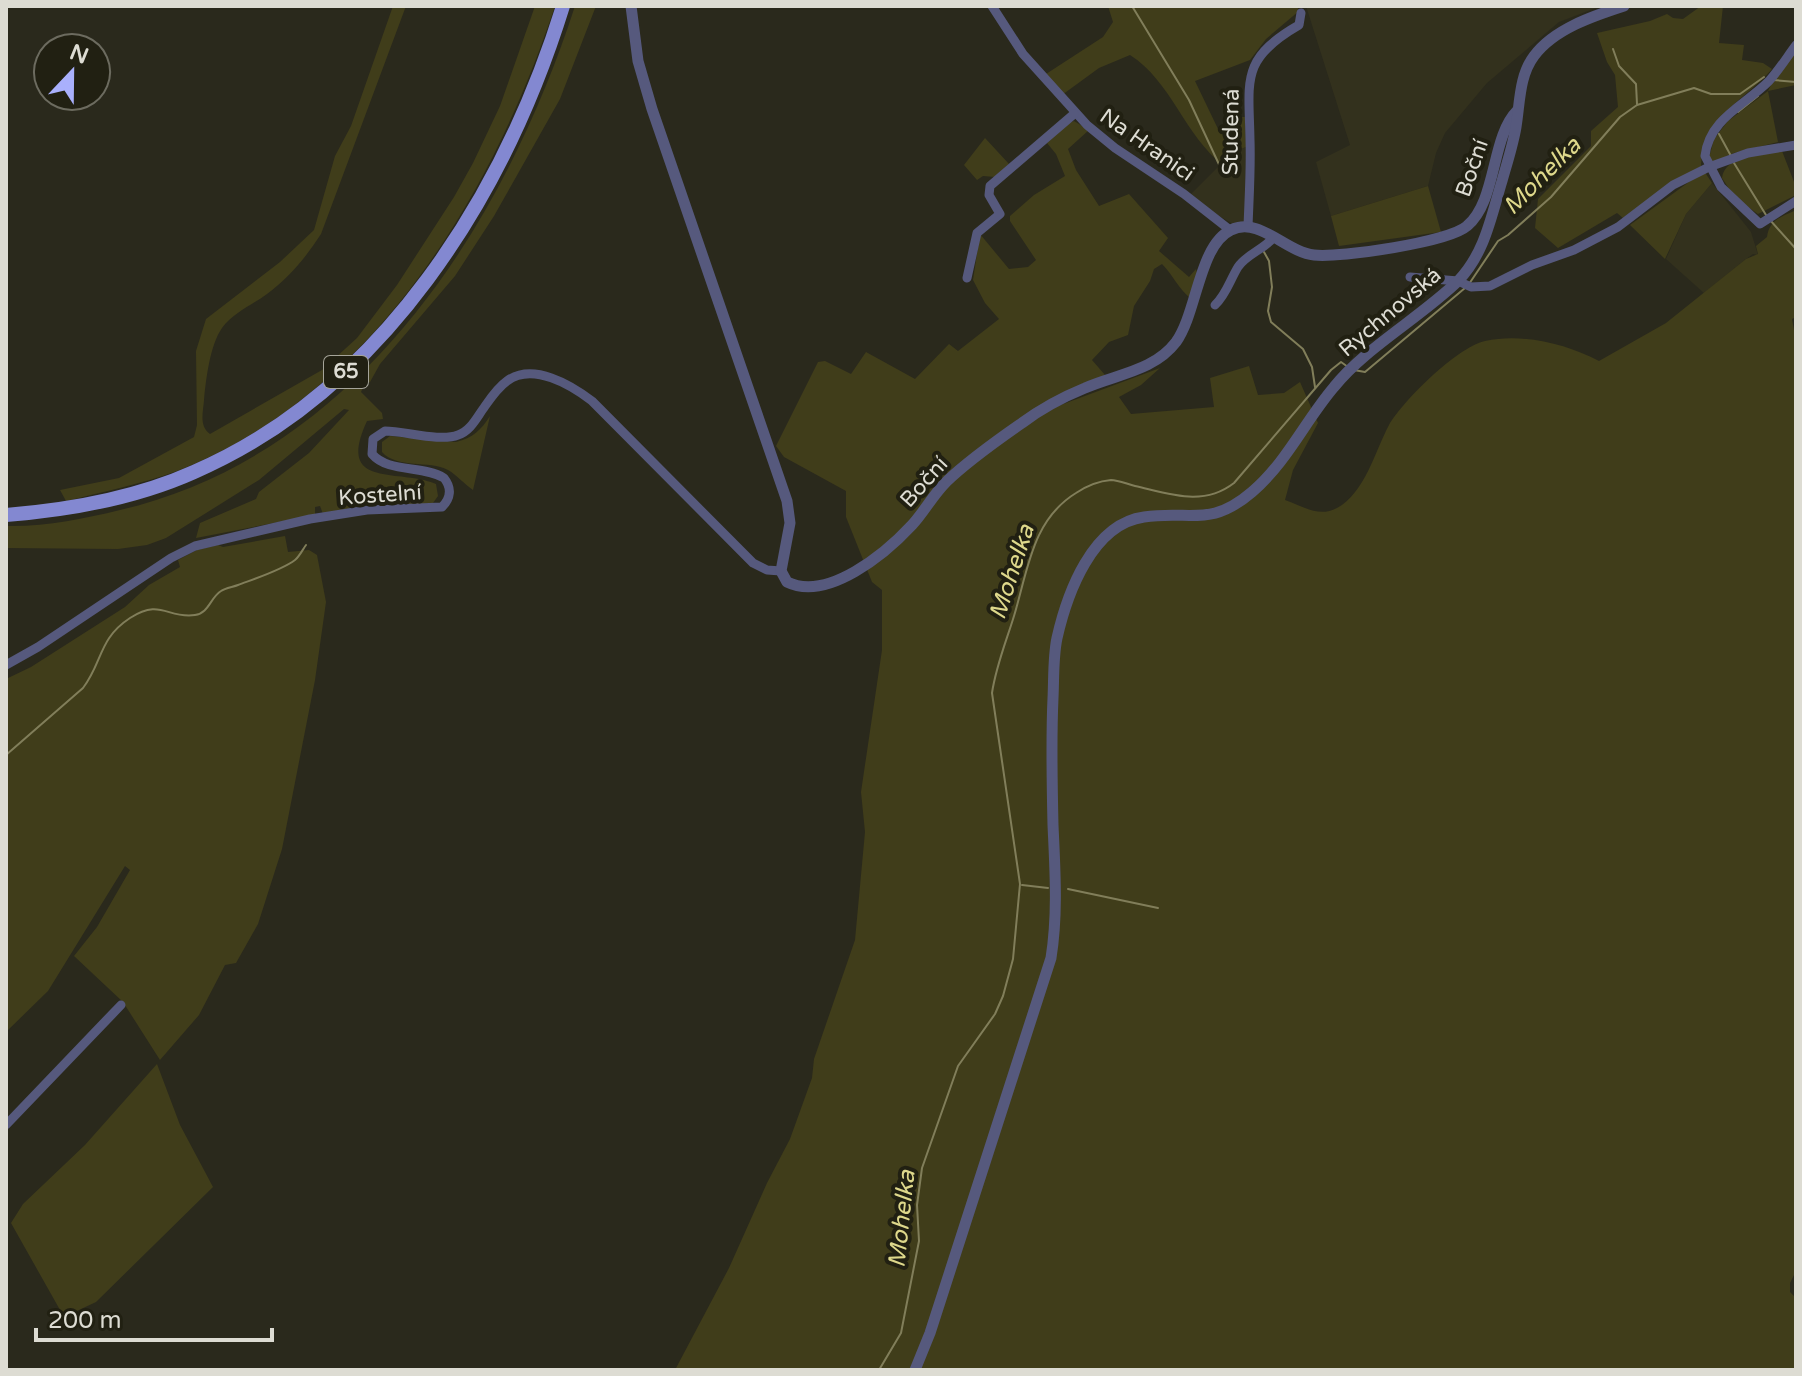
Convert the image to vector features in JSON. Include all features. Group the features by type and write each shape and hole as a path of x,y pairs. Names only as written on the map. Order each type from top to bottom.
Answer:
{"main road":[{"name":"65","path":"6,515 87,504 137,492 195,472 242,449 279,426 349,368 414,296 486,187 532,94 563,6"}],"street":[{"path":"631,6 638,61 652,109 787,501 790,523 781,571"},
{"name":"Na Hranici","path":"992,6 1023,54 1074,114 1115,148 1184,194 1230,230"},
{"name":"Rychnovská","path":"915,1370 930,1333 1051,958 1056,915 1051,765 1054,657 1062,618 1072,591 1097,546 1127,522 1145,517 1212,514 1239,502 1252,492 1277,467 1319,406 1346,374 1464,284 1482,247 1514,137 1524,76 1538,51 1569,28 1624,6"},
{"name":"Studená","path":"1248,227 1248,99 1251,75 1261,55 1275,39 1299,25 1301,13"},
{"path":"1796,45 1769,81 1718,124 1705,151 1709,167 1734,202 1760,224 1796,201"},
{"name":"Boční","path":"1248,227 1256,228 1293,250 1314,255 1337,255 1456,234 1475,218 1483,203 1509,122 1518,110"},
{"path":"967,278 977,233 1000,214 989,195 990,186 1074,114"},
{"path":"1410,277 1490,286 1532,265 1574,250 1618,227 1673,185 1709,167 1748,153 1796,145"},
{"path":"1230,230 1248,227"},
{"name":"Boční","path":"781,571 787,582 802,587 832,582 850,574 883,552 913,524 945,483 1040,409 1086,387 1141,368 1165,353 1188,319 1210,251 1230,230"},
{"path":"1215,305 1239,265 1273,238"},
{"name":"Kostelní","path":"6,665 49,640 171,558 195,546 310,519 367,510 442,507 450,492 444,478 424,470 380,462 372,454 373,439 385,431 452,438 463,434 496,390 516,376 549,377 567,384 592,401 753,563 767,570 781,571"},
{"path":"6,1125 121,1005"}],"shaded area":[{"path":"393,6 406,6 321,234 283,281 232,318 214,343 202,419 207,431 210,434 322,370 357,338 397,285 473,163 500,106 535,6 555,6 529,77 497,148 459,217 416,281 366,341 310,393 247,437 177,471 66,501 60,490 119,478 194,437 197,425 196,351 206,319 280,262 314,230 335,156 351,126"},
{"path":"575,6 596,6 560,99 494,216 455,276 380,364 361,392 382,413 383,419 367,421 359,443 359,458 365,467 376,472 436,484 438,496 433,503 323,514 320,506 315,507 315,515 196,538 200,523 256,499 259,492 309,453 349,410 344,409 259,480 166,538 147,545 118,549 6,548 6,526 49,524 120,510 205,481 282,438 350,384 410,319 463,247 508,169 545,88"},
{"path":"1108,6 1297,6 1299,11 1266,39 1250,60 1195,81 1219,131 1229,117 1245,117 1246,147 1228,154 1224,166 1198,139 1157,79 1130,55 1099,68 1062,95 1046,74 1103,37 1113,22"},
{"path":"1306,6 1601,6 1559,22 1487,83 1445,133 1436,153 1428,186 1331,216 1316,162 1350,145"},
{"path":"1701,6 1723,6 1719,43 1744,45 1742,60 1763,63 1772,69 1717,122 1703,149 1701,166 1623,218 1617,213 1558,248 1535,228 1538,199 1591,146 1591,131 1618,107 1615,75 1597,33 1667,14 1683,19"},
{"path":"1796,51 1796,85 1768,91 1776,75"},
{"path":"1768,91 1778,142 1734,153 1712,163 1709,158 1714,139 1728,121"},
{"path":"1074,121 1089,130 1068,149 1076,170 1099,206 1129,194 1168,238 1159,251 1189,277 1196,269 1198,276 1190,298 1162,264 1154,269 1134,306 1128,335 1109,342 1092,360 1105,375 1058,406 1160,368 1141,385 1119,397 1131,414 1214,407 1210,378 1249,366 1258,395 1284,393 1300,382 1318,423 1293,470 1285,500 1323,512 1337,508 1355,492 1396,414 1418,389 1460,354 1485,341 1514,338 1558,345 1599,361 1666,323 1746,259 1758,254 1756,246 1767,237 1773,223 1794,211 1796,203 1796,317 1792,319 1796,341 1796,1271 1790,1283 1790,1292 1796,1298 1796,1370 675,1370 729,1268 790,1139 855,940 865,832 861,792 882,650 882,590 872,582 846,517 846,491 784,457 776,446 818,362 825,361 851,374 866,352 915,379 949,344 958,351 999,319 985,303 973,280 980,234 1009,269 1028,267 1036,260 1010,221 1010,216 1034,195 1065,176 1056,154 1047,143"},
{"path":"985,138 1009,164 995,177 983,176 977,180 964,165"},
{"path":"1246,147 1245,223 1233,224 1191,194 1223,165 1228,154"},
{"path":"1782,151 1796,187 1796,195 1758,214 1735,198 1722,178 1725,170 1730,164 1746,157"},
{"path":"1704,171 1712,183 1686,214 1665,259 1630,225"},
{"path":"1712,183 1751,232 1758,255 1753,254 1704,293 1666,259 1686,214"},
{"path":"1428,186 1441,232 1339,246 1331,216"},
{"path":"490,416 473,490 448,470 396,461 382,452 382,442 390,436 462,440 476,433"},
{"path":"285,536 288,552 309,550 317,555 326,602 315,680 282,849 258,924 236,963 225,965 199,1015 160,1060 123,1002 74,956 97,927 130,870 125,866 48,991 6,1032 6,679 31,667 125,607 149,585 180,567 178,560 197,550"},
{"path":"157,1064 180,1125 213,1187 96,1302 64,1317 11,1223 23,1204 85,1145"}],"waterway":[{"path":"1132,6 1189,100 1223,173"},
{"path":"1613,49 1619,66 1636,84 1637,104"},
{"name":"Mohelka","path":"1469,284 1498,241 1551,197 1620,117 1637,105 1694,88 1711,94 1740,94 1764,77"},
{"name":"Mohelka","path":"1773,80 1796,82"},
{"path":"1738,112 1758,96"},
{"path":"1719,134 1731,156"},
{"path":"1734,163 1766,215"},
{"path":"1770,220 1796,249"},
{"path":"1264,252 1269,261 1272,287 1268,311 1271,322 1303,349 1312,367 1315,387"},
{"name":"Mohelka","path":"1354,370 1365,372 1465,288"},
{"name":"Mohelka","path":"879,1370 901,1333 919,1241 917,1205 922,1168 958,1066 995,1014 1013,959 1020,884 992,693 1028,564 1041,532 1061,504 1080,491 1102,482 1111,480 1198,497 1222,490 1234,483 1331,370 1341,362 1348,367"},
{"path":"6,755 83,688 112,634 130,618 157,609 185,615 200,614 221,591 283,567 296,559 306,545"},
{"path":"1022,885 1048,888"},
{"path":"1068,889 1158,908"}]}
